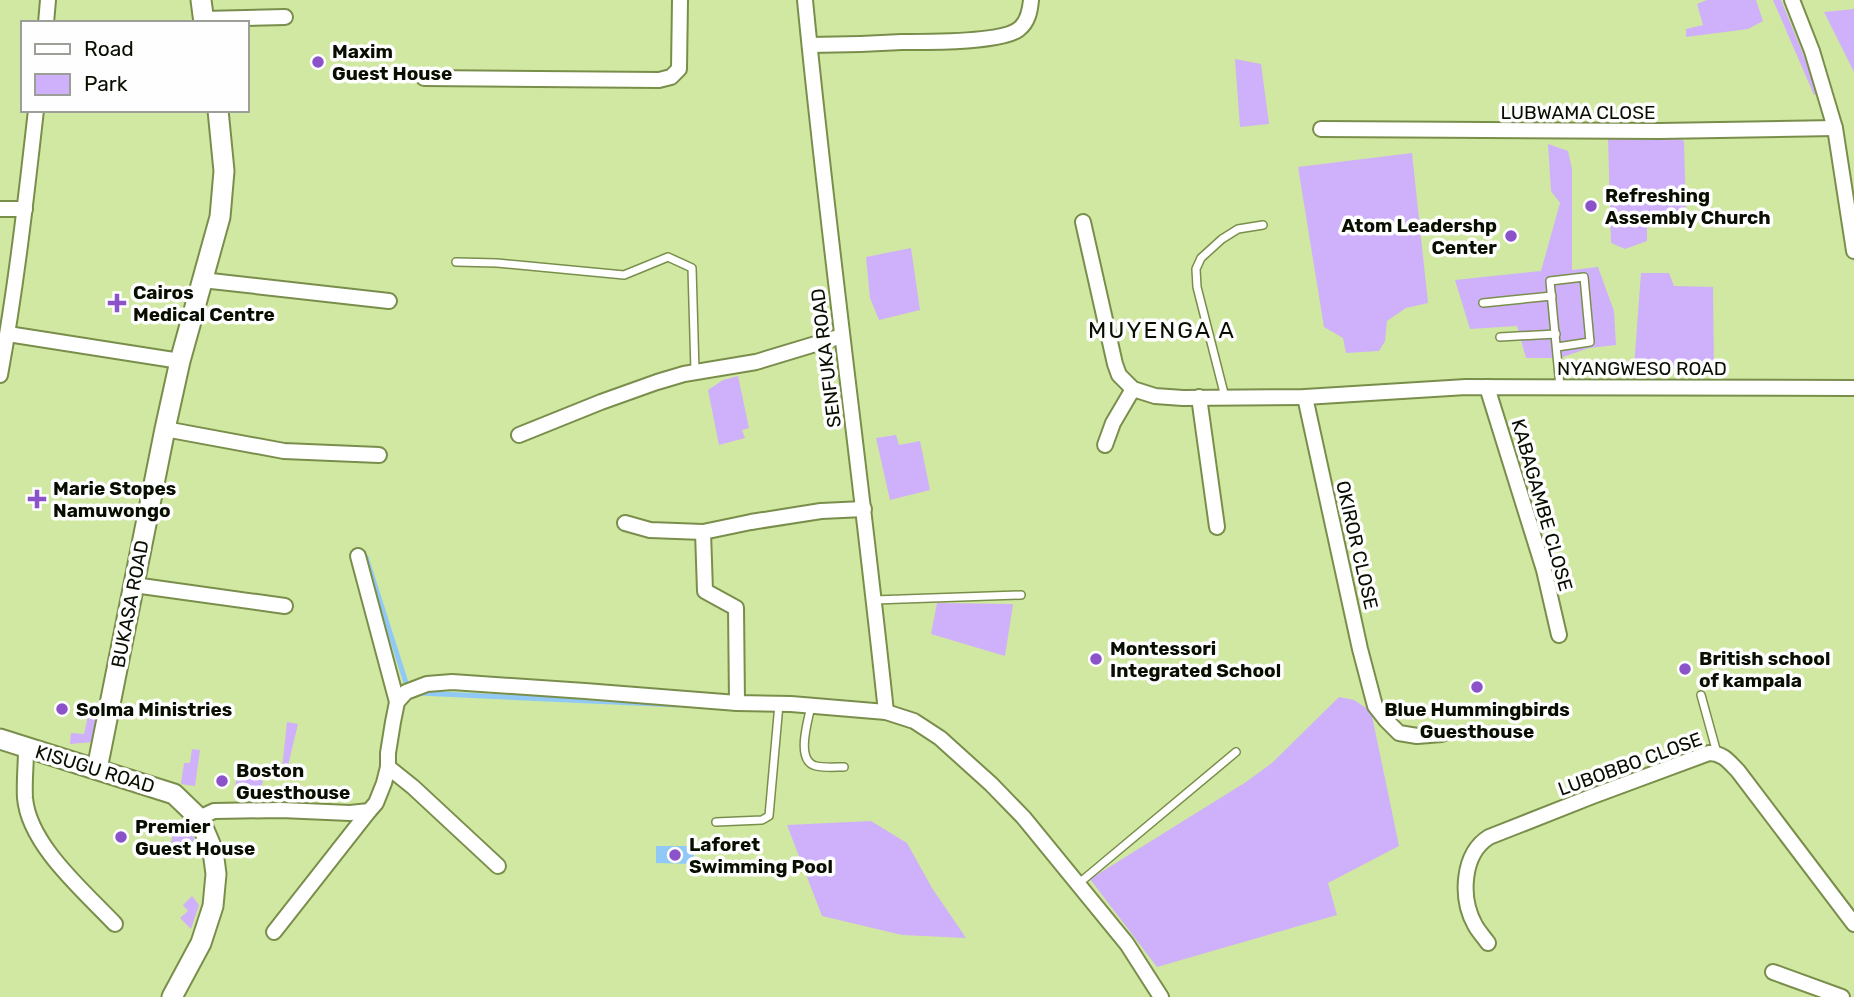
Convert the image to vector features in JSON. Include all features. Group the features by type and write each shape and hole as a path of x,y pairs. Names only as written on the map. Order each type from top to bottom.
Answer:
{"street":[{"path":"46,21 48,0"},
{"path":"424,78 659,80 671,77 679,69 680,0"},
{"name":"SENFUKA ROAD","path":"805,0 886,712"},
{"path":"810,45 941,42 1012,33 1020,29 1027,20 1031,0"},
{"path":"1792,0 1812,51 1835,128 1854,251"},
{"path":"202,14 285,17"},
{"path":"0,375 8,334 36,112"},
{"name":"BUKASA ROAD","path":"97,769 180,361 220,217 224,171 218,112"},
{"name":"LUBWAMA CLOSE","path":"1321,129 1659,131 1835,128"},
{"path":"0,209 25,209"},
{"path":"1083,222 1119,375 1133,389 1155,396 1199,397 1217,527"},
{"path":"202,280 389,301"},
{"path":"8,334 180,361"},
{"path":"519,435 631,390 695,372 756,362 842,336"},
{"name":"NYANGWESO ROAD","path":"1199,397 1305,397 1429,388 1487,387 1854,388"},
{"name":"KABAGAMBE CLOSE","path":"1487,387 1537,548 1559,635"},
{"path":"1105,445 1113,423 1133,389"},
{"name":"OKIROR CLOSE","path":"1305,397 1375,706 1399,733 1417,736 1442,734"},
{"path":"165,429 284,451 379,455"},
{"path":"625,523 650,530 703,532 821,511 864,509"},
{"path":"703,532 705,591 736,608 737,703"},
{"path":"274,932 379,799 388,767 397,702 358,555"},
{"path":"134,585 285,606"},
{"path":"397,702 414,688 452,682 737,703 811,705 886,712 914,721 940,738 1024,818 1127,944 1161,997"},
{"name":"KISUGU ROAD","path":"0,739 174,794 199,818 213,851 216,874 213,906 201,943 172,997"},
{"path":"26,749 25,799 38,838 115,924"},
{"name":"LUBOBBO CLOSE","path":"1488,943 1474,924 1465,890 1469,864 1481,842 1699,756 1717,753 1738,771 1849,906 1854,924"},
{"path":"388,767 498,866"},
{"path":"199,818 214,811 369,811"},
{"path":"1773,972 1842,997"}],"lane":[{"path":"1224,397 1197,287 1196,269 1201,258 1222,239 1238,229 1263,225"},
{"path":"456,261 624,275 668,257 692,268 695,372"},
{"path":"1557,347 1590,342 1584,277 1550,281 1560,387"},
{"path":"1483,303 1552,296"},
{"path":"1500,337 1556,334"},
{"path":"874,600 1021,594"},
{"path":"1701,695 1717,753"},
{"path":"716,822 762,820 769,816 779,704"},
{"path":"811,705 803,752 806,760 813,766 844,767"},
{"path":"1077,884 1236,751"}],"green space":[{"path":"1707,0 1756,0 1763,21 1748,29 1686,37 1686,29 1703,25 1697,4"},
{"path":"1773,0 1781,0 1819,93 1814,95"},
{"path":"1854,9 1854,72 1824,12"},
{"path":"1235,59 1261,64 1269,124 1240,127"},
{"path":"1667,133 1684,141 1686,217 1647,220 1647,241 1625,249 1611,243 1608,138"},
{"path":"1548,144 1568,151 1572,169 1572,270 1598,267 1614,311 1616,345 1589,348 1560,358 1526,358 1517,326 1470,329 1455,280 1541,271 1560,203 1551,191"},
{"path":"1412,153 1428,303 1406,308 1387,321 1385,341 1379,351 1346,353 1343,338 1324,327 1298,167"},
{"path":"911,248 920,310 879,320 870,298 866,257"},
{"path":"1641,273 1669,273 1674,286 1713,287 1714,370 1634,367"},
{"path":"738,376 749,428 742,430 745,438 719,445 708,390 723,380"},
{"path":"896,435 899,445 920,441 930,490 890,500 876,438"},
{"path":"937,603 1013,604 1005,656 931,634"},
{"path":"1339,697 1354,700 1371,711 1399,846 1328,883 1337,915 1157,967 1090,879 1272,763"},
{"path":"90,707 99,709 93,742 70,744 71,733 84,734"},
{"path":"287,722 298,724 285,778 281,778"},
{"path":"192,749 200,750 195,786 181,784 184,763 190,763"},
{"path":"238,773 263,781 258,800 233,794"},
{"path":"179,820 195,839 192,842 187,838 174,859 169,856 173,831"},
{"path":"871,821 907,843 932,888 966,938 902,935 822,916 787,825"},
{"path":"192,896 199,905 191,929 180,918 188,911 183,905"}],"water":[{"name":"Laforet Swimming Pool","path":"656,846 694,846 694,864 656,863"}],"waterway":[{"path":"366,557 408,689"},
{"path":"419,693 678,705"}],"place":[{"name":"Maxim Guest House","path":"318,62"},
{"name":"Refreshing Assembly Church","path":"1591,206"},
{"name":"Atom Leadershp Center","path":"1511,236"},
{"name":"Cairos Medical Centre","path":"117,303"},
{"name":"Marie Stopes Namuwongo","path":"37,499"},
{"name":"Montessori Integrated School","path":"1096,659"},
{"name":"British school of kampala","path":"1685,669"},
{"name":"Blue Hummingbirds Guesthouse","path":"1477,687"},
{"name":"Solma Ministries","path":"62,709"},
{"name":"Boston Guesthouse","path":"222,781"},
{"name":"Premier Guest House","path":"121,837"},
{"name":"Laforet Swimming Pool","path":"675,855"}],"district":[{"name":"MUYENGA A","path":"1162,330"}]}
